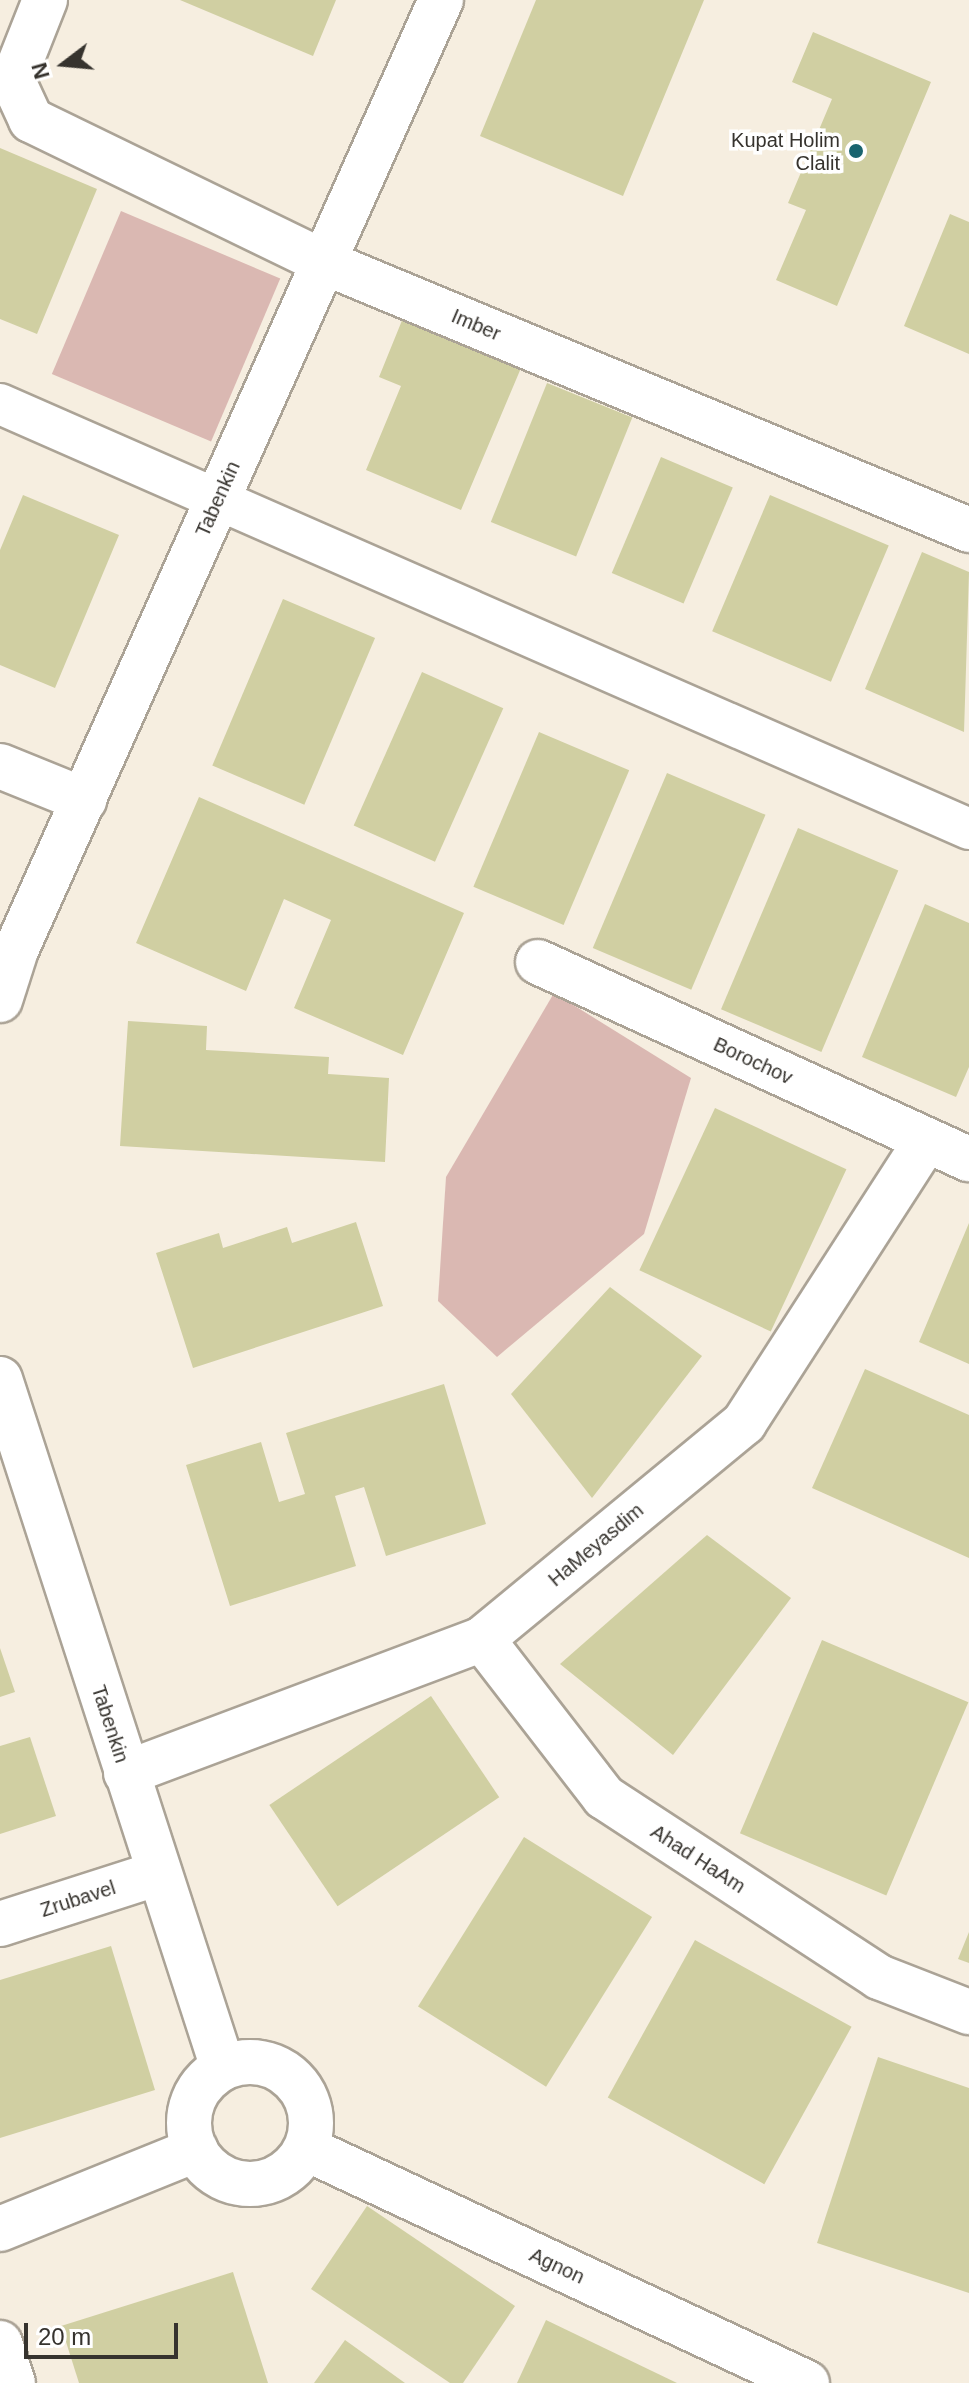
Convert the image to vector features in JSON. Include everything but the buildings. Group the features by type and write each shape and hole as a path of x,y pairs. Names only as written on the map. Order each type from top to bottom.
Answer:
{"street":[{"name":"Imber","path":"45,0 13,81 31,120 321,261 969,530"},
{"name":"Tabenkin","path":"0,1000 84,800 321,261 441,0"},
{"path":"0,404 219,497 969,829"},
{"path":"0,766 84,800"},
{"name":"Borochov","path":"538,962 969,1159"},
{"name":"HaMeyasdim","path":"126,1773 482,1639 744,1423 926,1141"},
{"name":"Tabenkin","path":"0,1379 156,1874 223,2068"},
{"name":"Ahad HaAm","path":"482,1639 604,1797 879,1977 969,2012"},
{"name":"Zrubavel","path":"0,1924 156,1874"},
{"path":"259,2062 293,2078 311,2111 307,2149 280,2177 242,2184 207,2167 196,2150 189,2132 192,2104 223,2068 259,2062"},
{"name":"Agnon","path":"307,2149 807,2383"},
{"path":"0,2229 196,2150"},
{"path":"0,2343 13,2383"}],"shaded area":[{"path":"121,211 280,279 211,442 52,374"},
{"path":"554,993 691,1078 644,1234 497,1357 438,1301 446,1177"}],"place":[{"name":"Kupat Holim Clalit","path":"856,151"}]}
